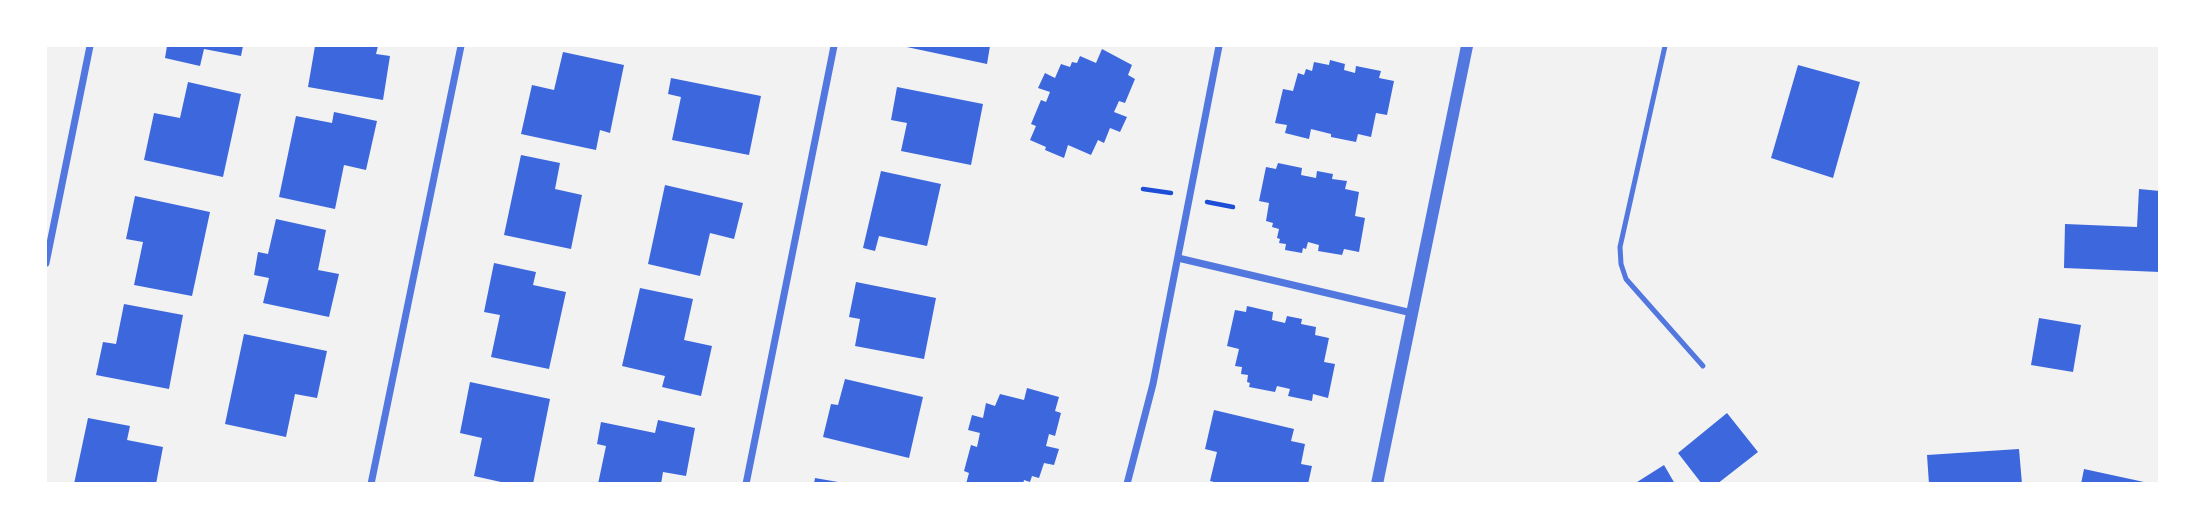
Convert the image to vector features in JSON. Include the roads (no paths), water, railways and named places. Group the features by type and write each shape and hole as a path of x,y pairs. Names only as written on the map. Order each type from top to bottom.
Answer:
{"street":[{"path":"46,263 90,46"},
{"path":"371,484 461,46"},
{"path":"747,484 834,46"},
{"path":"1126,484 1153,384 1219,46"},
{"path":"1377,484 1467,46"},
{"path":"1178,258 1412,313"}],"lane":[{"path":"1665,46 1627,210 1620,247 1620,264 1626,279 1703,366"}]}
